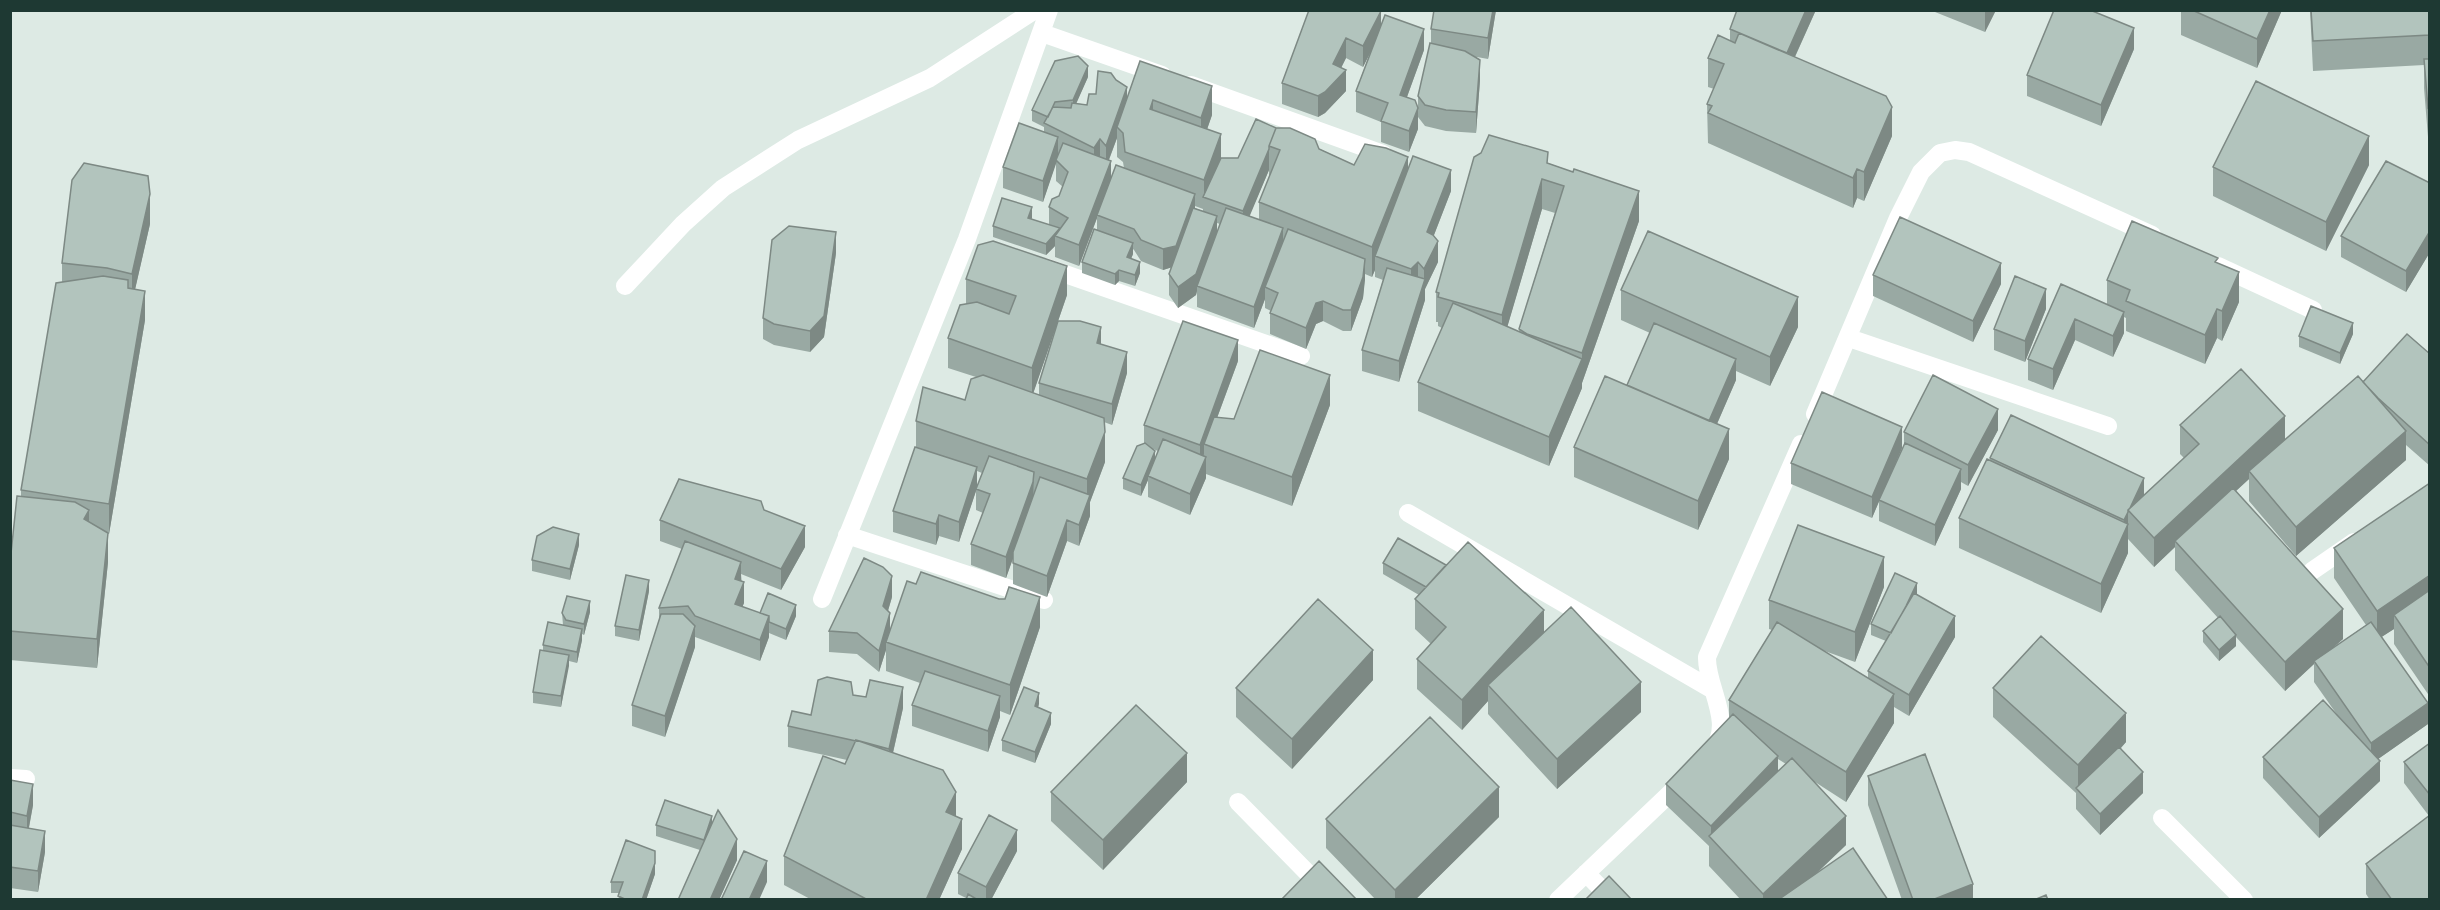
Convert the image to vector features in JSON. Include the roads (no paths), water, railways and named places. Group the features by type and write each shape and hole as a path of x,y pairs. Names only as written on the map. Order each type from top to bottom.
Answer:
{"street":[{"path":"625,286 683,224 723,188 798,140 930,78 1035,10"},
{"path":"822,599 972,241 1048,10"},
{"path":"1042,33 1383,154"},
{"path":"1558,900 1683,782 1715,747 1720,733 1720,716 1708,675 1707,657 1849,338 1898,218 1921,172 1940,153 1955,150 1969,152 2164,240"},
{"path":"2206,260 2313,310"},
{"path":"1034,263 1301,356"},
{"path":"1849,338 2108,426"},
{"path":"1408,513 1713,690"},
{"path":"2312,571 2371,530"},
{"path":"847,535 1044,600"},
{"path":"1238,802 1335,900"},
{"path":"2162,818 2244,900"},
{"path":"1586,873 1612,900"}]}
